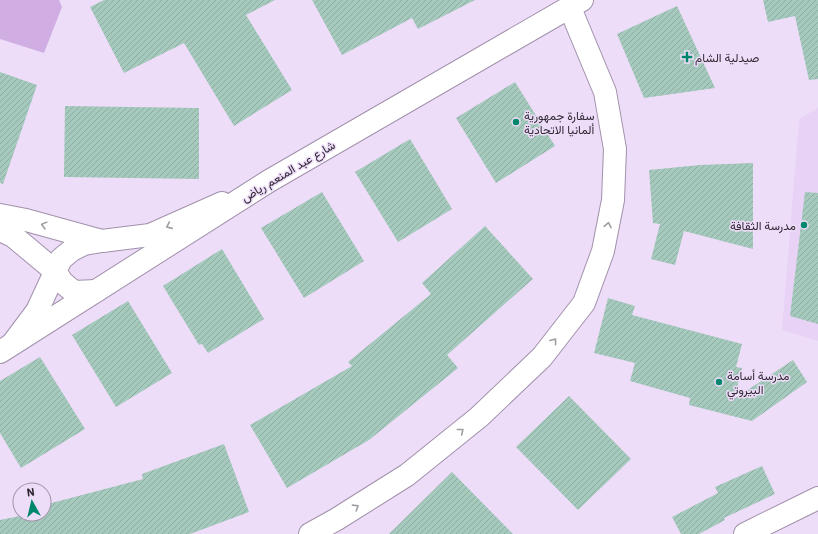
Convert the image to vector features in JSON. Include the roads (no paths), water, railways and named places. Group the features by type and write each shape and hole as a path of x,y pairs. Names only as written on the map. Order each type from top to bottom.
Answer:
{"street":[{"name":"شارع عبد المنعم رياض","path":"6,348 55,315 96,291 268,181 576,4"},
{"path":"310,534 340,527 479,417 542,357 584,303 603,251 613,200 615,149 604,92 576,4"},
{"path":"6,348 37,311 61,258 72,250 84,244 150,235 268,181"},
{"path":"0,215 26,220 102,241"},
{"path":"0,230 13,236 55,271 62,282 74,292 96,291"},
{"path":"745,534 818,498"}],"place":[{"name":"صيدلية الشام","path":"687,57"},
{"name":"سفارة جمهورية ألمانيا الاتحادية","path":"516,122"},
{"name":"مدرسة الثقافة","path":"804,225"},
{"name":"مدرسة أسامة البيروتي","path":"719,382"}]}
